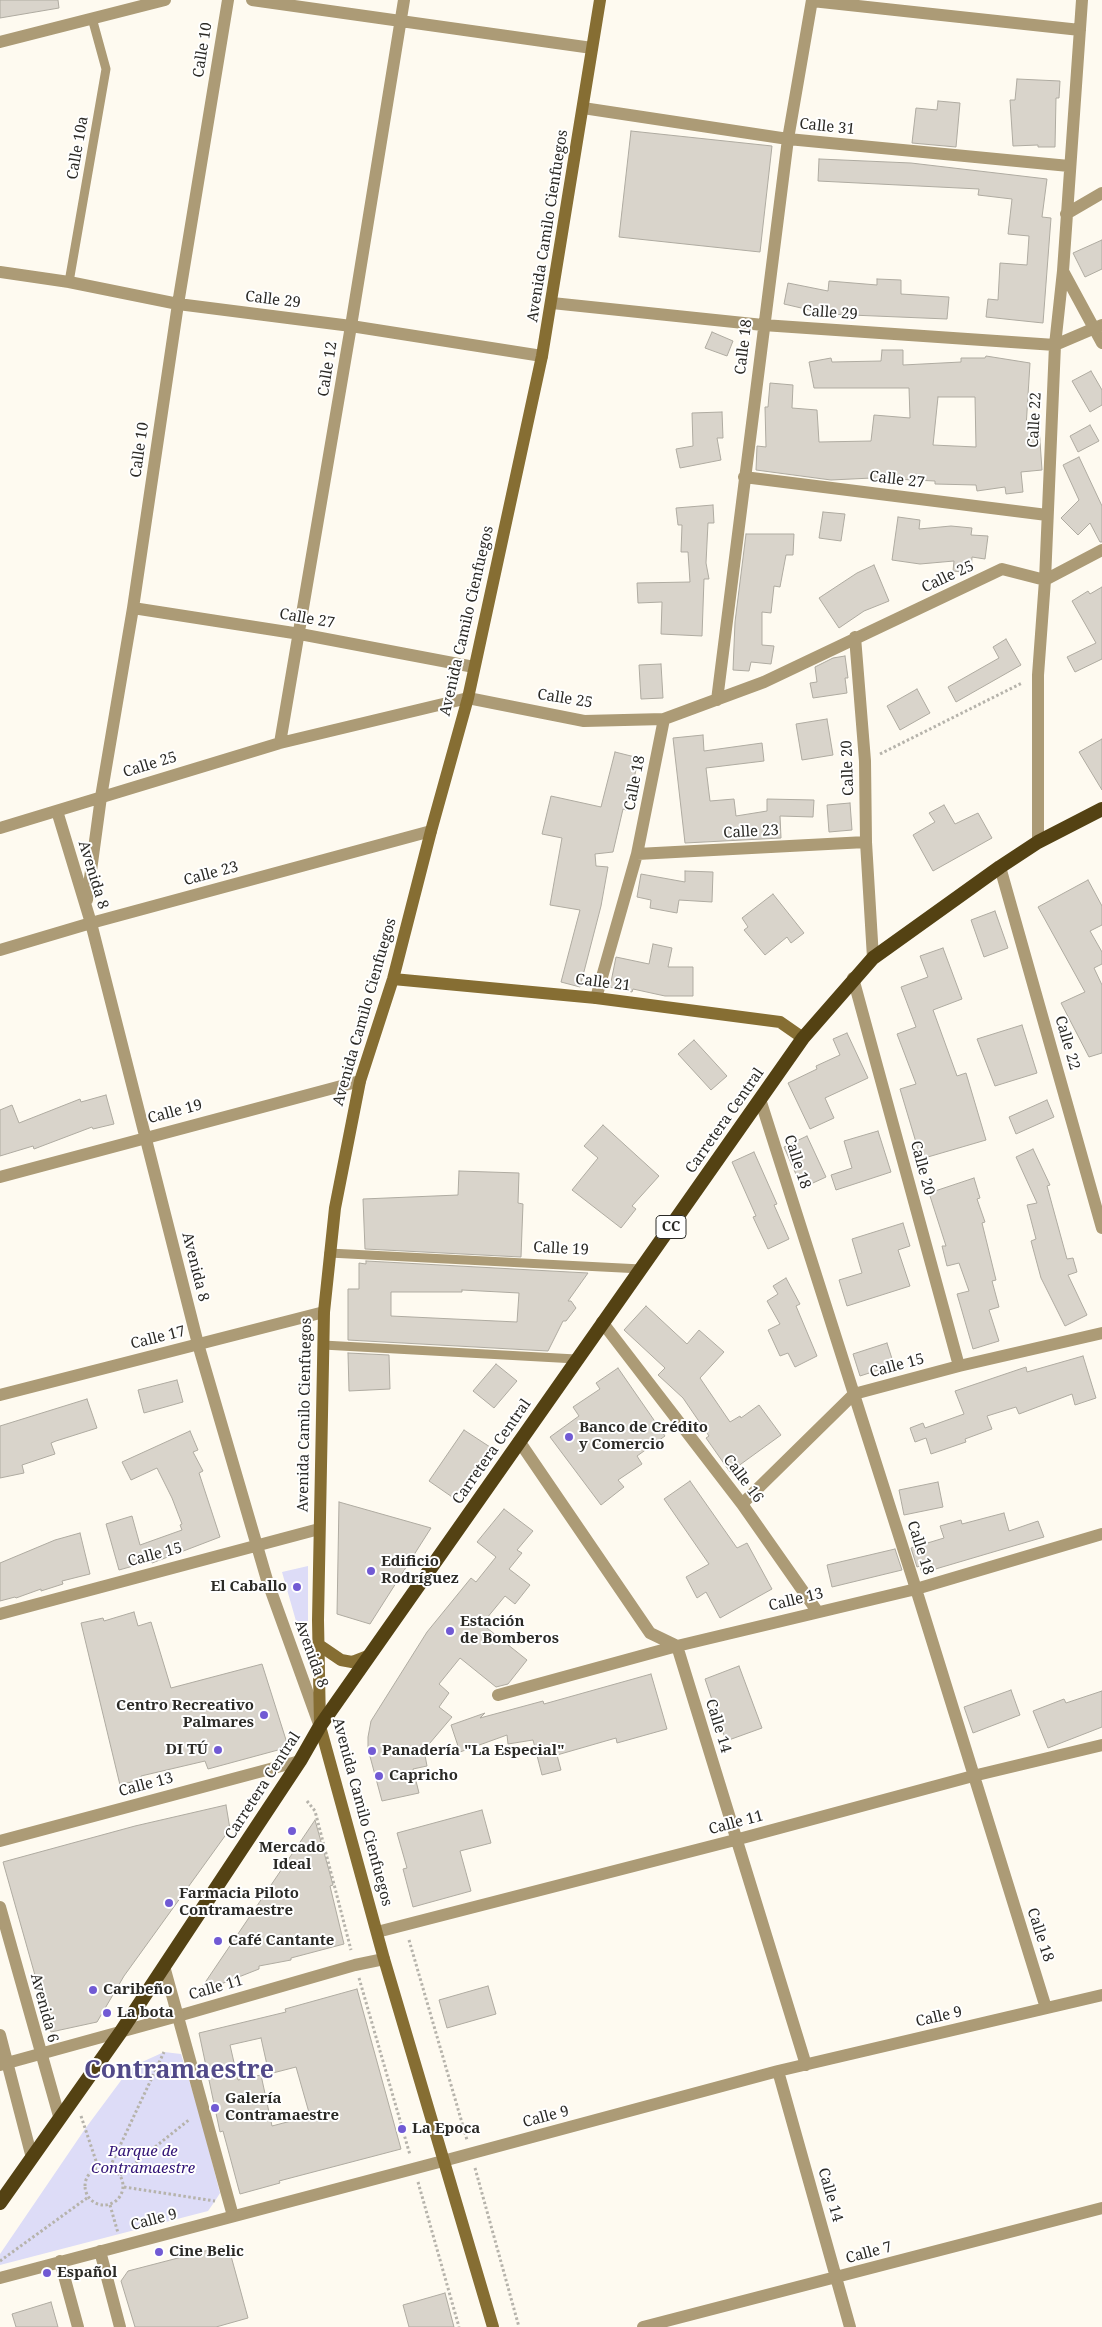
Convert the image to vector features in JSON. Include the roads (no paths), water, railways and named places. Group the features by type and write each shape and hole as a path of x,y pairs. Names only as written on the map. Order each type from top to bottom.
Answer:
{"highway":[{"name":"Carretera Central","path":"0,2203 59,2116 120,2033 300,1761 320,1726 803,1038 853,978 873,958 1038,842 1102,809"}],"main road":[{"name":"Avenida Camilo Cienfuegos","path":"493,2327 384,1959 320,1726 318,1620 324,1312 335,1208 360,1081 393,979 430,832 468,698 542,356 600,0"},
{"name":"Calle 21","path":"393,979 596,998 780,1022 803,1038"},
{"path":"319,1645 341,1660 352,1662 370,1655"}],"street":[{"path":"0,42 165,0"},
{"name":"Calle 10","path":"86,905 101,797 133,608 178,304 228,0"},
{"path":"252,0 592,48"},
{"name":"Calle 12","path":"280,743 352,326 404,0"},
{"path":"812,0 1080,30"},
{"name":"Calle 18","path":"717,700 788,139 812,0"},
{"name":"Calle 22","path":"1038,842 1038,675 1045,580 1055,345 1063,270 1082,0"},
{"name":"Calle 31","path":"583,108 788,139 1069,166"},
{"path":"1066,214 1102,193"},
{"path":"1063,270 1098,327 1102,343"},
{"name":"Calle 29","path":"0,272 69,282 178,304 352,326 542,356"},
{"name":"Calle 29","path":"552,303 763,325 1055,345 1098,327"},
{"name":"Calle 27","path":"744,477 1047,515"},
{"path":"1045,580 1102,550"},
{"name":"Calle 25","path":"0,828 280,743 468,698 584,721 664,719 764,682 855,637 1002,569 1045,580"},
{"name":"Calle 27","path":"133,608 300,634 474,667"},
{"name":"Calle 20","path":"855,637 866,761 866,842 873,958"},
{"name":"Calle 18","path":"596,998 637,854 664,719"},
{"name":"Avenida 8","path":"57,811 91,923 198,1344 256,1545 320,1726"},
{"name":"Calle 23","path":"0,950 91,923 430,832"},
{"name":"Calle 23","path":"637,854 866,842"},
{"name":"Calle 22","path":"1000,867 1099,1208 1102,1228"},
{"name":"Calle 20","path":"853,978 959,1366"},
{"name":"Calle 19","path":"0,1177 360,1081"},
{"name":"Calle 18","path":"760,1099 916,1589 1046,2008"},
{"name":"Calle 17","path":"0,1395 324,1312"},
{"name":"Calle 16","path":"602,1322 742,1504 817,1611"},
{"name":"Calle 15","path":"742,1504 854,1394 959,1366 1102,1333"},
{"path":"519,1441 650,1633 677,1646"},
{"name":"Calle 15","path":"0,1614 319,1529"},
{"name":"Calle 13","path":"498,1695 677,1646 817,1611 916,1589 1102,1534"},
{"name":"Calle 14","path":"677,1646 735,1840 806,2065"},
{"name":"Calle 11","path":"377,1932 735,1840 973,1776 1102,1745"},
{"name":"Calle 13","path":"0,1841 300,1761"},
{"name":"Avenida 6","path":"0,1907 59,2116"},
{"name":"Calle 11","path":"4,2064 120,2033 355,1965 384,1959"},
{"path":"164,1966 232,2210"},
{"name":"Calle 9","path":"0,2278 122,2245 232,2210 414,2169 778,2071 1046,2008 1101,1999"},
{"path":"0,2035 4,2064 32,2158"},
{"name":"Calle 14","path":"778,2071 850,2327"},
{"name":"Calle 7","path":"643,2327 1102,2208"},
{"path":"100,2251 120,2327"},
{"path":"60,2261 78,2327"}],"lane":[{"name":"Calle 10a","path":"69,282 106,69 92,18"},
{"name":"Calle 19","path":"329,1253 641,1269"},
{"path":"323,1345 576,1359"}],"place":[{"name":"Banco de Crédito y Comercio","path":"569,1437"},
{"name":"Edificio Rodríguez","path":"371,1571"},
{"name":"El Caballo","path":"297,1587"},
{"name":"Estación de Bomberos","path":"450,1631"},
{"name":"Centro Recreativo Palmares","path":"264,1715"},
{"name":"DI TÚ","path":"218,1750"},
{"name":"Panadería \"La Especial\"","path":"372,1751"},
{"name":"Capricho","path":"379,1776"},
{"name":"Mercado Ideal","path":"292,1831"},
{"name":"Farmacia Piloto Contramaestre","path":"169,1903"},
{"name":"Café Cantante","path":"218,1941"},
{"name":"Caribeño","path":"93,1990"},
{"name":"La bota","path":"107,2013"},
{"name":"Galería Contramaestre","path":"215,2108"},
{"name":"La Epoca","path":"402,2129"},
{"name":"Cine Belic","path":"159,2252"},
{"name":"Español","path":"47,2273"}],"district":[{"name":"Contramaestre","path":"179,2071"}],"park label":[{"name":"Parque de Contramaestre","path":"143,2160"}]}
